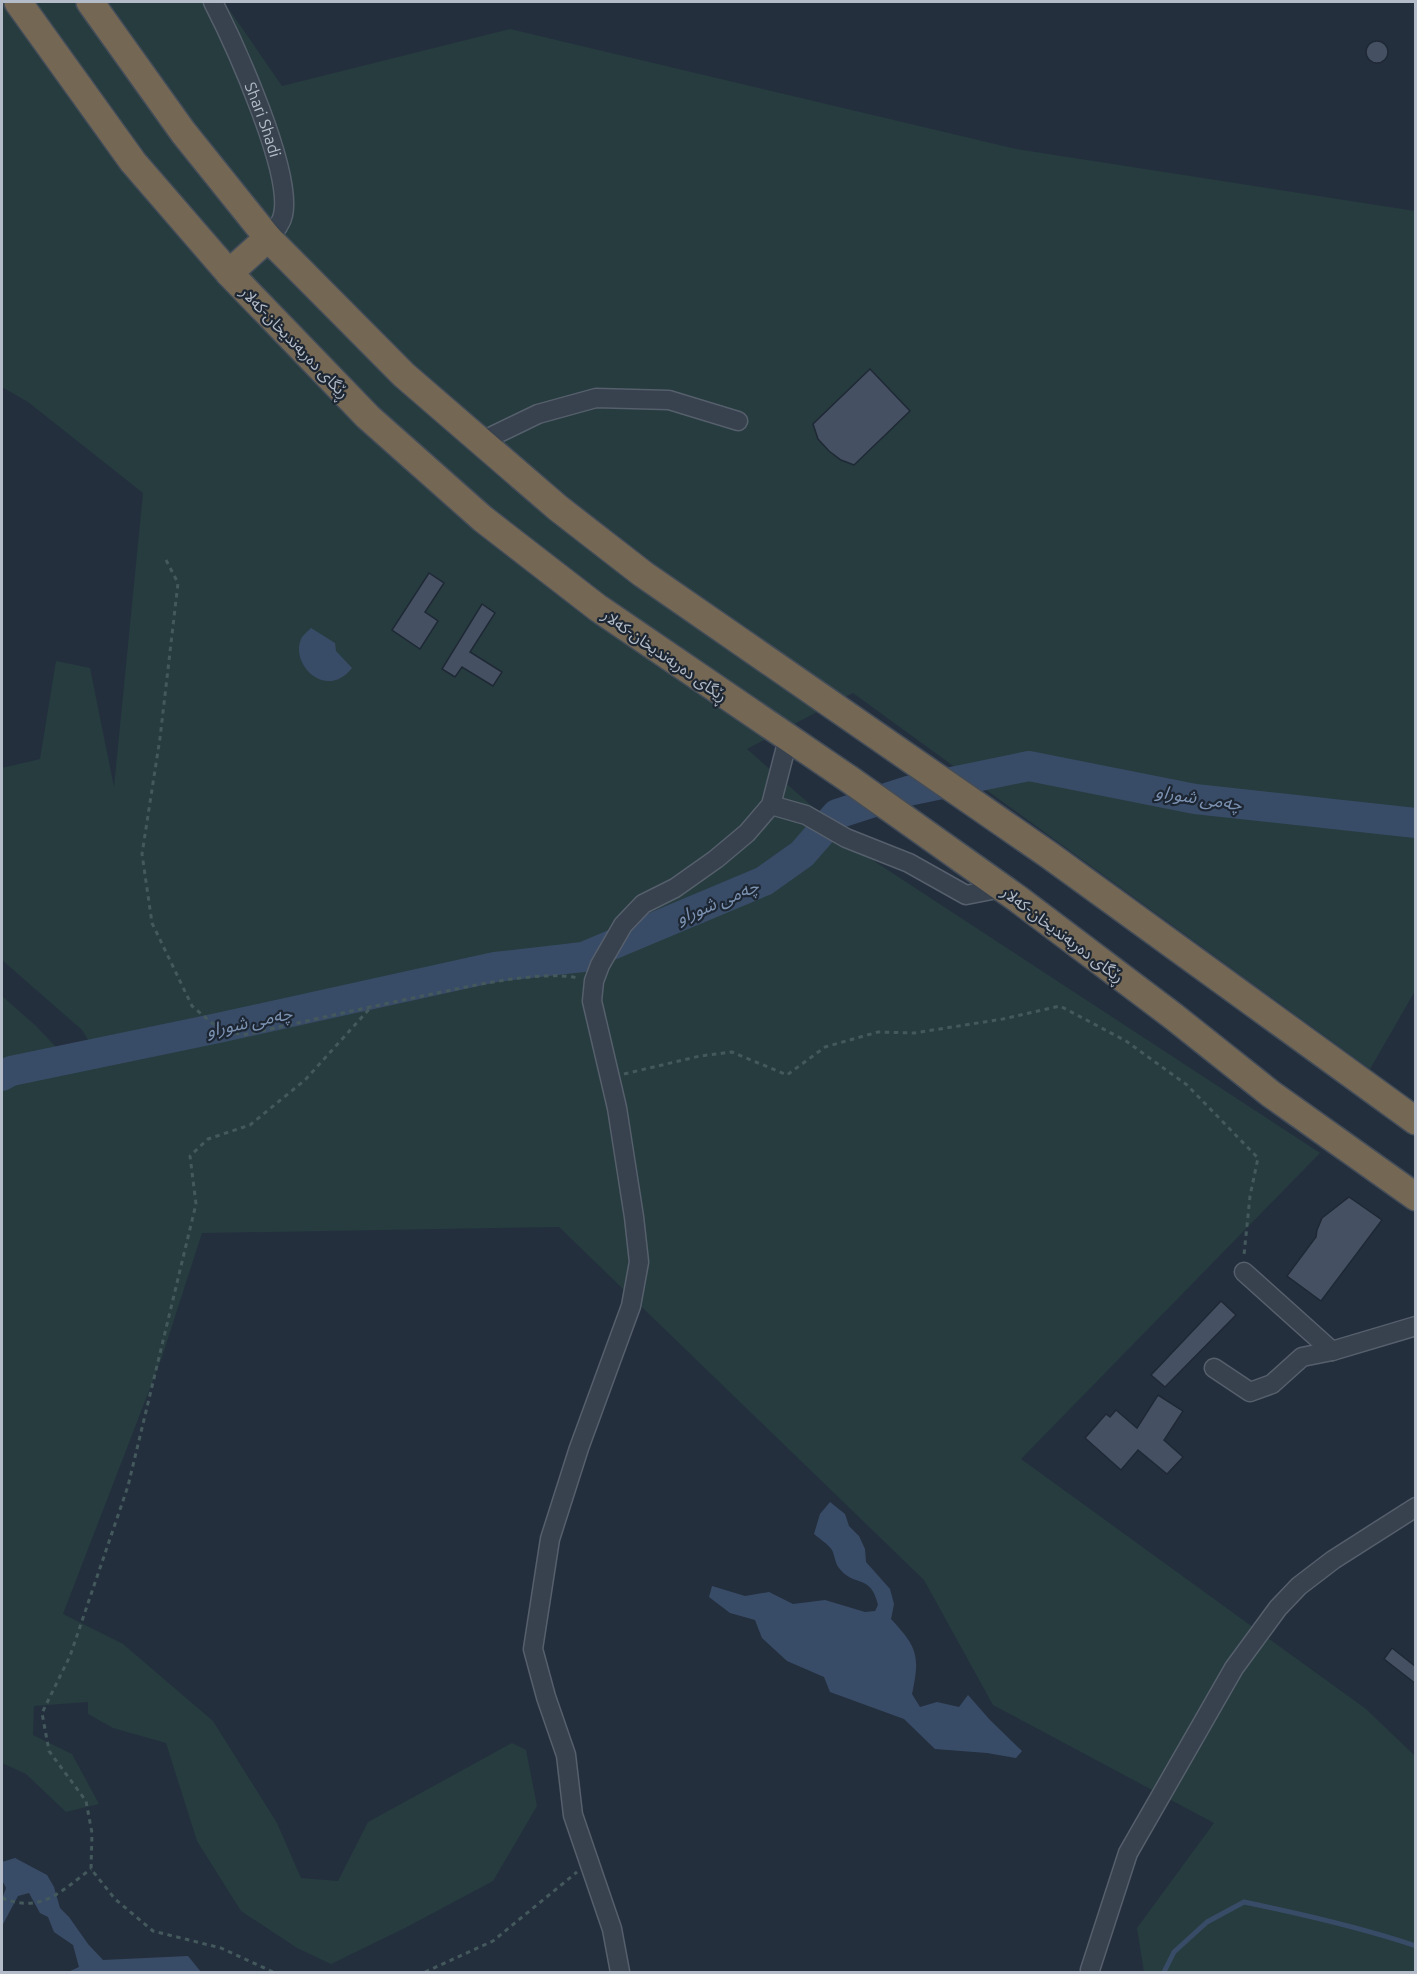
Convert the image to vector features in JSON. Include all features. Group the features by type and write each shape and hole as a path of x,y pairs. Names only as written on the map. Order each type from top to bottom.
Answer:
{"highway":[{"name":"ڕێگای دەربەندیخان-کەلار","path":"18,2 133,162 229,273 368,417 483,519 598,608 849,779 1002,888 1173,1016 1271,1094 1416,1197"},
{"path":"90,2 183,132 268,238 404,375 558,508 643,574 1049,855 1416,1120"},
{"path":"229,273 268,238"}],"street":[{"name":"Shari Shadi","path":"213,2 271,139 282,181 283,216 280,224 268,238"},
{"path":"480,442 538,414 596,398 669,400 738,421"},
{"path":"620,1972 612,1929 573,1815 566,1755 546,1697 533,1649 550,1539 579,1448 631,1306 639,1262 617,1108 592,1001 594,981 600,965 623,925 643,904 675,888 716,859 747,833 771,805 788,739"},
{"path":"771,805 806,815 846,838 909,863 966,895 1002,888"},
{"path":"1244,1272 1332,1351"},
{"path":"1214,1368 1250,1392 1272,1384 1302,1357 1332,1351 1416,1326"},
{"path":"1090,1970 1128,1853 1234,1668 1278,1608 1299,1586 1333,1560 1416,1507"}],"path":[{"path":"166,560 178,583 160,738 142,854 152,923 192,1006 218,1028 243,1035 471,986 526,978 569,976 594,981"},
{"path":"273,1972 221,1948 153,1932 115,1899 91,1869 92,1833 86,1801 49,1751 42,1713 70,1656 128,1486 196,1204 190,1156 208,1139 250,1125 305,1080 372,1006"},
{"path":"610,1077 700,1056 732,1052 788,1075 825,1047 878,1032 914,1033 1003,1019 1060,1006 1126,1041 1187,1084 1258,1158 1250,1196 1244,1272"},
{"path":"424,1972 493,1941 590,1862"},
{"path":"2,1898 27,1905 46,1901 91,1869"}],"green space":[{"path":"2,2 224,2 282,86 510,29 1016,149 1415,211 1415,991 1370,1069 853,693 747,749 877,863 1320,1153 1021,1459 1366,1709 1415,1756 1415,1972 1144,1972 1137,1928 1214,1823 993,1705 924,1580 559,1227 202,1233 162,1357 63,1614 123,1644 213,1721 277,1823 301,1878 338,1881 368,1822 512,1743 526,1750 537,1806 493,1881 331,1964 297,1948 241,1911 197,1841 166,1743 113,1728 88,1714 88,1702 34,1706 33,1735 72,1754 99,1804 66,1812 26,1774 2,1763 2,996 35,1025 79,1071 91,1068 93,1048 82,1030 2,960 2,768 40,759 56,661 90,668 114,787 143,493 28,402 2,387"}],"water":[{"path":"311,628 335,643 336,651 352,668 342,677 332,681 322,680 305,668 299,649 301,639"},
{"path":"830,1502 845,1514 849,1526 859,1536 865,1549 866,1562 890,1589 894,1604 891,1619 912,1645 915,1653 916,1670 912,1694 920,1707 937,1702 959,1707 968,1695 1022,1751 1016,1758 935,1749 904,1719 830,1692 824,1677 787,1661 762,1638 755,1620 730,1613 709,1597 712,1586 745,1596 769,1592 793,1604 825,1600 865,1612 875,1611 878,1605 871,1589 845,1574 838,1566 830,1548 814,1534 820,1514"},
{"path":"15,1858 47,1875 54,1887 60,1908 103,1960 188,1956 201,1972 68,1972 79,1967 73,1945 54,1932 48,1917 40,1913 29,1893 18,1896 3,1924 2,1947 2,1899 6,1888 2,1880 2,1862"}],"building":[{"path":"1377,41 1385,44 1388,52 1385,60 1377,63 1369,60 1366,52 1369,44"},
{"path":"870,369 910,411 854,465 841,460 829,451 818,439 813,424"},
{"path":"429,573 444,583 425,612 438,621 420,649 392,630"},
{"path":"482,604 495,613 470,652 502,672 493,686 462,667 455,677 442,669"},
{"path":"1349,1197 1382,1220 1321,1301 1287,1276 1316,1237 1322,1218"},
{"path":"1221,1301 1236,1315 1165,1387 1151,1375"},
{"path":"1158,1395 1183,1411 1164,1440 1183,1457 1167,1474 1138,1450 1121,1470 1085,1438 1106,1414 1110,1417 1116,1410 1137,1428"},
{"path":"1392,1648 1416,1667 1416,1684 1384,1659"}],"waterway":[{"name":"چەمی شوراو","path":"2,1076 11,1071 495,967 583,957 764,881 802,854 837,814 908,791 1029,766 1195,799 1416,823"},
{"path":"1164,1972 1174,1952 1207,1922 1244,1902 1331,1921 1416,1946"}]}
